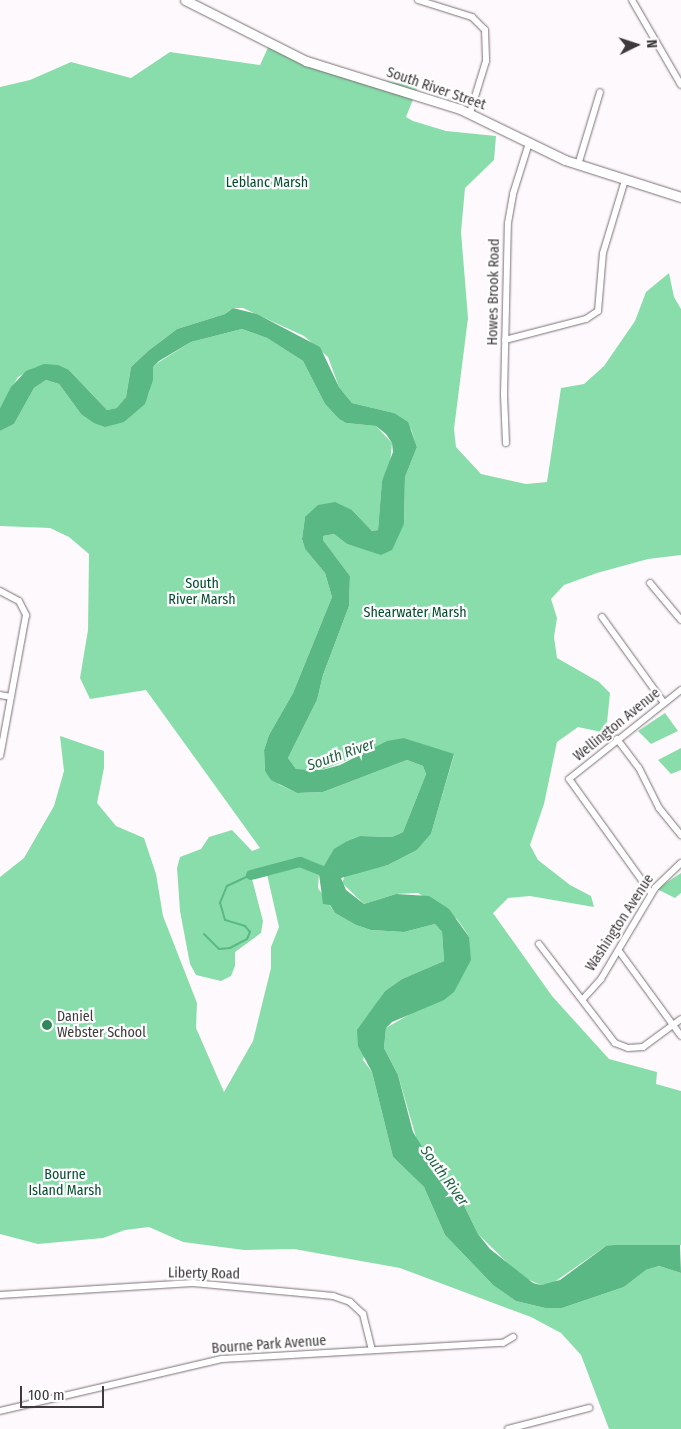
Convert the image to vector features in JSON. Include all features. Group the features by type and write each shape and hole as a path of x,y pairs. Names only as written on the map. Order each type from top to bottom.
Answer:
{"street":[{"name":"South River Street","path":"185,0 306,61 470,113 578,165 681,197"},
{"path":"418,0 472,17 484,30 486,61 470,113"},
{"path":"632,0 681,86"},
{"path":"578,165 600,92"},
{"name":"Howes Brook Road","path":"506,443 505,340 508,223 513,194 529,143"},
{"path":"505,340 586,319 598,311 603,253 625,180"},
{"path":"650,584 681,620"},
{"path":"0,592 19,601 26,616 0,756"},
{"path":"602,617 664,703"},
{"name":"Wellington Avenue","path":"651,893 569,780 681,690"},
{"path":"0,696 11,697"},
{"path":"618,739 639,768 659,808 681,835"},
{"name":"Washington Avenue","path":"583,999 601,979 651,893 681,863"},
{"path":"539,944 570,988 583,999 607,1037 623,1047 643,1047 681,1019"},
{"path":"619,950 681,1036"},
{"name":"Liberty Road","path":"0,1295 193,1283 333,1296 350,1302 363,1314 372,1350"},
{"name":"Bourne Park Avenue","path":"0,1411 208,1361 503,1343 513,1336"},
{"path":"508,1429 589,1408"}],"green space":[{"path":"271,41 333,71 418,87 406,117 413,121 446,131 496,136 494,160 465,188 461,232 468,318 454,429 456,447 481,474 526,484 547,482 561,388 584,384 604,366 635,321 646,292 669,273 674,297 681,309 681,555 648,559 597,573 564,585 551,599 557,618 554,637 557,658 599,682 610,693 606,733 578,727 557,742 544,804 530,845 538,860 570,885 591,896 594,907 530,896 508,898 493,913 552,996 609,1059 657,1072 656,1084 681,1091 681,1245 606,1246 553,1283 541,1285 522,1277 478,1234 457,1191 418,1144 398,1075 384,1048 386,1028 410,1014 469,937 457,919 418,893 396,894 364,904 342,883 345,875 388,865 417,850 431,834 454,755 404,738 322,770 296,769 288,758 317,700 323,675 349,606 350,576 323,540 323,536 334,534 347,544 381,554 404,524 405,477 417,447 411,429 394,413 352,403 339,387 328,357 304,336 243,308 233,308 225,314 177,329 148,351 131,367 126,397 118,408 107,410 69,370 36,367 18,377 0,408 0,87 30,80 71,62 131,78 170,52 260,65"},
{"path":"242,329 267,338 303,361 325,404 339,419 346,423 376,426 392,443 390,465 382,481 378,530 372,531 352,510 305,517 302,539 305,549 325,573 332,597 293,693 269,735 264,750 265,771 280,785 297,793 323,792 407,760 423,766 426,774 403,832 392,837 360,836 347,841 334,850 319,874 318,888 335,913 356,925 371,930 404,932 435,924 442,932 444,961 402,979 385,991 378,1001 363,1060 372,1072 393,1157 424,1187 445,1235 492,1284 516,1301 545,1308 562,1308 624,1287 646,1270 659,1266 681,1273 681,1429 609,1429 581,1355 561,1333 531,1317 400,1268 294,1249 244,1250 183,1242 149,1227 125,1230 103,1238 38,1244 0,1234 0,877 24,858 54,806 64,771 60,736 104,751 104,768 97,803 116,826 144,838 156,874 163,916 197,1003 196,1028 224,1092 253,1041 271,968 271,947 279,927 266,870 251,875 263,921 261,933 235,952 235,966 231,976 221,981 196,975 190,964 180,911 177,868 180,857 201,849 209,837 232,830 252,851 260,848 146,690 90,699 80,678 88,630 89,554 69,537 50,528 0,526 0,431 14,424 34,388 46,380 59,384 81,414 124,422 149,393 153,367 159,362 191,342"},
{"path":"665,713 678,731 651,744 638,731"},
{"path":"681,748 681,770 671,774 658,760"},
{"path":"681,873 681,893 675,898 657,889"}],"shaded area":[{"path":"233,308 257,314 320,347 339,387 352,403 394,413 408,422 417,447 405,477 404,524 392,550 381,555 347,544 334,534 323,536 323,540 350,576 349,606 323,675 317,700 288,758 296,769 322,770 340,765 387,741 404,738 454,754 431,834 417,850 388,865 341,878 346,890 364,904 396,894 429,896 449,909 469,937 471,960 454,992 444,1000 392,1022 386,1028 384,1048 398,1075 413,1132 430,1160 457,1191 478,1234 490,1249 533,1283 541,1285 560,1280 606,1246 615,1245 680,1245 681,1273 659,1266 646,1270 624,1287 562,1308 545,1308 516,1301 493,1285 445,1235 424,1187 393,1157 372,1072 358,1046 357,1030 385,991 402,979 444,961 442,932 435,924 404,932 371,930 356,925 335,913 330,905 323,904 319,874 334,849 347,841 360,836 392,837 403,832 426,774 423,766 407,760 323,792 297,793 271,780 265,771 264,750 269,735 293,693 332,597 325,573 305,549 302,539 305,517 318,505 335,502 352,510 372,531 378,530 382,481 393,452 392,443 386,434 376,426 346,423 339,419 325,404 303,361 267,338 242,329 191,342 159,361 153,367 153,380 145,404 124,422 105,427 94,423 81,414 59,384 46,380 34,388 14,424 0,431 0,408 11,387 26,371 44,364 58,365 69,370 107,410 117,408 126,397 131,367 148,351 177,329 225,314"}],"waterway":[{"path":"251,875 300,862 330,874"},
{"path":"204,934 219,949 230,948 247,939 250,932 245,926 225,920 220,903 227,886 251,875"}],"place":[{"name":"Daniel Webster School","path":"47,1025"}],"park label":[{"name":"Leblanc Marsh","path":"267,183"},
{"name":"South River Marsh","path":"202,592"},
{"name":"Shearwater Marsh","path":"415,613"},
{"name":"Bourne Island Marsh","path":"65,1184"}],"water label":[{"name":"South River","path":"341,755"},
{"name":"South River","path":"444,1176"}]}
